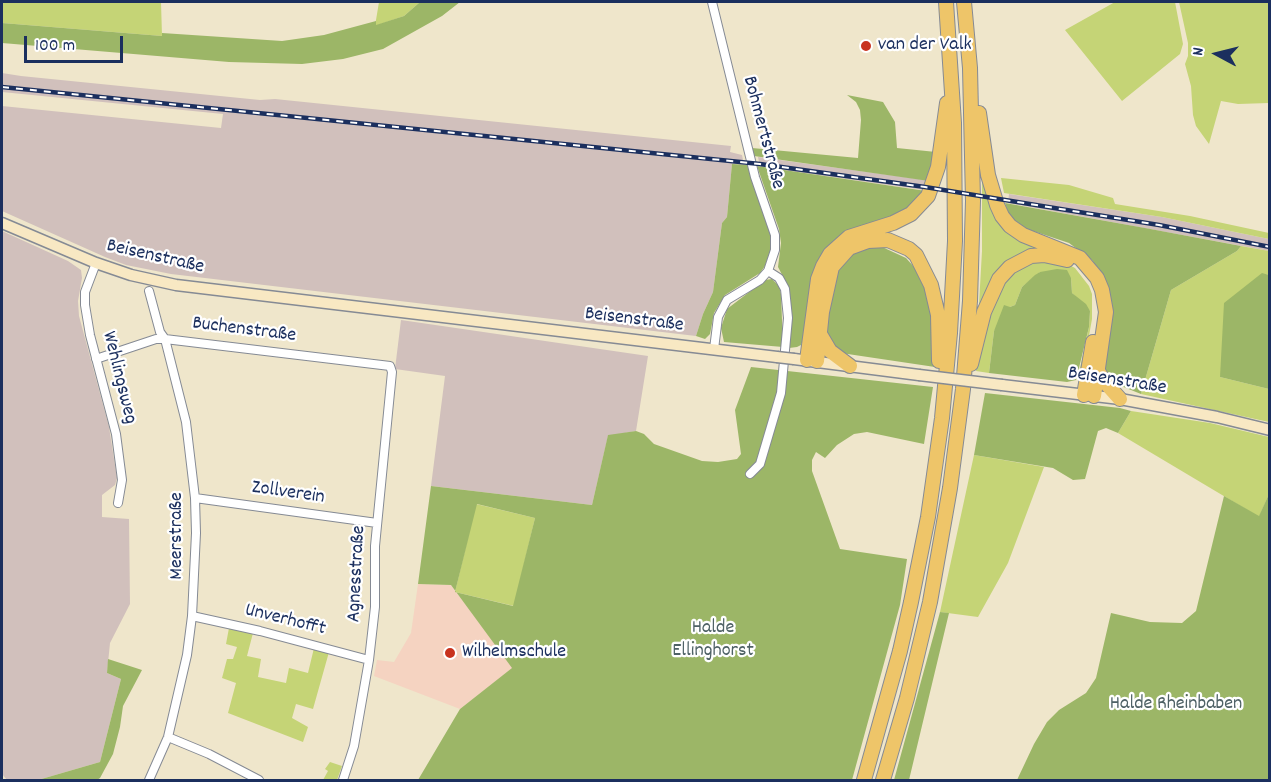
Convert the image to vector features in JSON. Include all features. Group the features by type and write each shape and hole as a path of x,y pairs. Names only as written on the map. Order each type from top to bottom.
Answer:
{"highway":[{"path":"864,780 909,612 928,517 942,418 950,333 956,176 952,71 946,2"},
{"path":"883,780 907,698 930,602 948,499 963,389 972,242 970,68 964,2"},
{"path":"970,68 978,84 979,116 988,175 1002,216 1010,226 1023,235 1080,258 1097,278 1102,290 1106,312 1098,371 1089,395"},
{"path":"806,360 818,279 830,254 849,237 893,223 911,214 928,196 938,167 952,71"},
{"path":"806,360 820,334 832,267 849,248 868,240 888,240 909,249 922,264 931,285 938,315 940,345 938,396 942,418"},
{"path":"963,389 984,312 999,279 1019,261 1031,256 1044,255 1059,257 1074,263 1094,289 1098,314 1089,395"},
{"path":"820,334 830,351 850,366"},
{"path":"1098,371 1120,399"}],"main road":[{"name":"Beisenstraße","path":"2,223 96,263 131,275 176,285 1120,399 1217,417 1269,430"}],"street":[{"name":"Bohmertstraße","path":"712,2 755,177 775,235 775,250 768,271"},
{"name":"Wehlingsweg","path":"96,263 85,292 84,305 116,434 122,480 118,503"},
{"path":"714,349 717,317 727,300 760,280 768,271 779,278 785,289 788,318 781,393 760,464 750,474"},
{"name":"Meerstraße","path":"149,291 160,332 165,339 186,422 195,498 196,568 187,655 168,737 149,780"},
{"name":"Buchenstraße","path":"96,359 156,339 165,339 390,366"},
{"name":"Agnesstraße","path":"343,780 354,746 369,660 375,607 377,523 392,372 390,366"},
{"name":"Zollverein","path":"195,498 377,523"},
{"name":"Unverhofft","path":"192,616 260,631 369,660"},
{"path":"168,737 209,754 248,778 259,780"}],"shaded area":[{"path":"2,73 731,146 730,152 742,155 744,165 732,164 727,217 722,223 713,292 696,336 171,274 126,265 2,211 2,106 221,128 223,114 2,92"},
{"path":"758,157 926,180 924,190 760,167"},
{"path":"1009,194 1162,217 1269,239 1269,251 1008,203"},
{"path":"2,231 68,261 81,270 79,316 109,427 117,478 115,485 102,495 102,517 129,519 130,604 110,643 107,673 121,679 100,762 38,780 7,780 2,774"},
{"path":"401,320 648,356 636,431 608,436 592,505 431,486 445,376 395,369"},
{"name":"Wilhelmschule","path":"418,584 451,585 513,668 460,709 374,676 377,660 394,662 411,633"}],"green space":[{"path":"2,2 161,2 162,36 2,23"},
{"path":"379,2 420,2 404,16 375,26"},
{"path":"420,2 460,2 442,16 383,49 343,59 302,64 229,62 2,43 2,23 162,36 162,33 282,41 324,35 376,21 376,25 404,16"},
{"path":"1115,2 1175,2 1183,44 1180,54 1122,101 1065,30"},
{"path":"1179,2 1269,2 1269,103 1238,104 1221,101 1209,144 1196,126 1193,115 1191,86 1185,64 1188,56 1188,43"},
{"path":"847,95 883,102 895,122 897,148 936,152 929,181 754,156 752,148 858,158 860,110 856,102"},
{"path":"982,161 998,216 1058,252 1020,257 978,322 982,251"},
{"path":"732,164 749,165 770,233 770,252 760,273 725,295 714,313 710,334 705,339 696,336 713,292 722,223 727,217"},
{"path":"757,166 926,191 912,210 846,235 801,345 797,347 789,348 788,286 778,267 781,243 779,229"},
{"path":"1001,178 1069,185 1113,198 1115,204 1190,216 1269,233 1269,239 1162,217 1004,193"},
{"path":"1005,203 1241,246 1237,251 1171,290 1141,394 1116,384 1105,370 1102,274 1092,260 1069,243 1024,228 1014,221 1009,216"},
{"path":"880,246 906,258 923,277 934,315 935,367 841,353 831,344 826,331 829,302 840,265 858,247"},
{"path":"1241,246 1269,251 1269,275 1262,274 1220,377 1269,389 1269,422 1141,394 1171,290 1237,251"},
{"path":"1033,259 1064,262 1075,268 1089,286 1092,294 1092,319 1083,369 1080,368 1090,311 1072,293 1071,278 1040,272 1022,287 1015,305 1010,307 994,331 989,373 976,371 979,345 996,296 1010,273"},
{"path":"1057,269 1067,270 1071,278 1072,293 1086,304 1090,311 1089,327 1076,380 1067,382 989,373 994,331 1004,305 1010,307 1015,305 1022,287 1035,275"},
{"path":"1262,273 1269,275 1269,389 1220,377 1224,303"},
{"path":"772,279 779,286 781,294 783,347 724,342 721,328 727,309 765,280"},
{"name":"Halde Ellinghorst","path":"751,367 933,387 924,444 867,432 854,434 837,445 825,458 816,452 812,460 812,471 840,549 907,559 900,605 852,780 418,780 460,709 512,668 456,592 513,606 535,518 477,504 455,591 451,585 418,584 431,486 592,505 608,435 636,431 644,434 654,444 702,461 718,462 737,459 741,454 735,410"},
{"path":"985,393 1131,411 1118,433 1106,428 1098,431 1085,479 1073,480 1053,468 974,455"},
{"path":"1131,411 1210,423 1269,437 1269,494 1259,517 1118,433"},
{"path":"974,455 1044,467 1008,563 978,617 940,612"},
{"name":"Halde Rheinbaben","path":"1269,494 1269,780 1017,780 1047,722 1059,710 1086,693 1096,678 1111,613 1150,622 1182,623 1196,611 1224,496 1259,516"},
{"path":"476,504 535,518 514,606 455,592"},
{"path":"940,612 949,613 909,780 894,780"},
{"path":"229,628 253,633 247,656 261,659 258,677 286,683 289,668 308,673 314,648 329,652 313,709 296,704 292,718 308,727 303,742 228,713 236,683 222,678 227,659 233,659 237,647 226,644"},
{"path":"108,659 142,670 123,706 113,754 100,778 97,780 38,780 100,762 121,679 107,673"},
{"path":"330,762 342,766 337,780 323,780 328,771 325,769"}],"railway":[{"path":"2,87 760,164 925,187 1159,225 1270,247"}],"place":[{"name":"van der Valk","path":"866,46"},
{"name":"Wilhelmschule","path":"450,653"}]}
